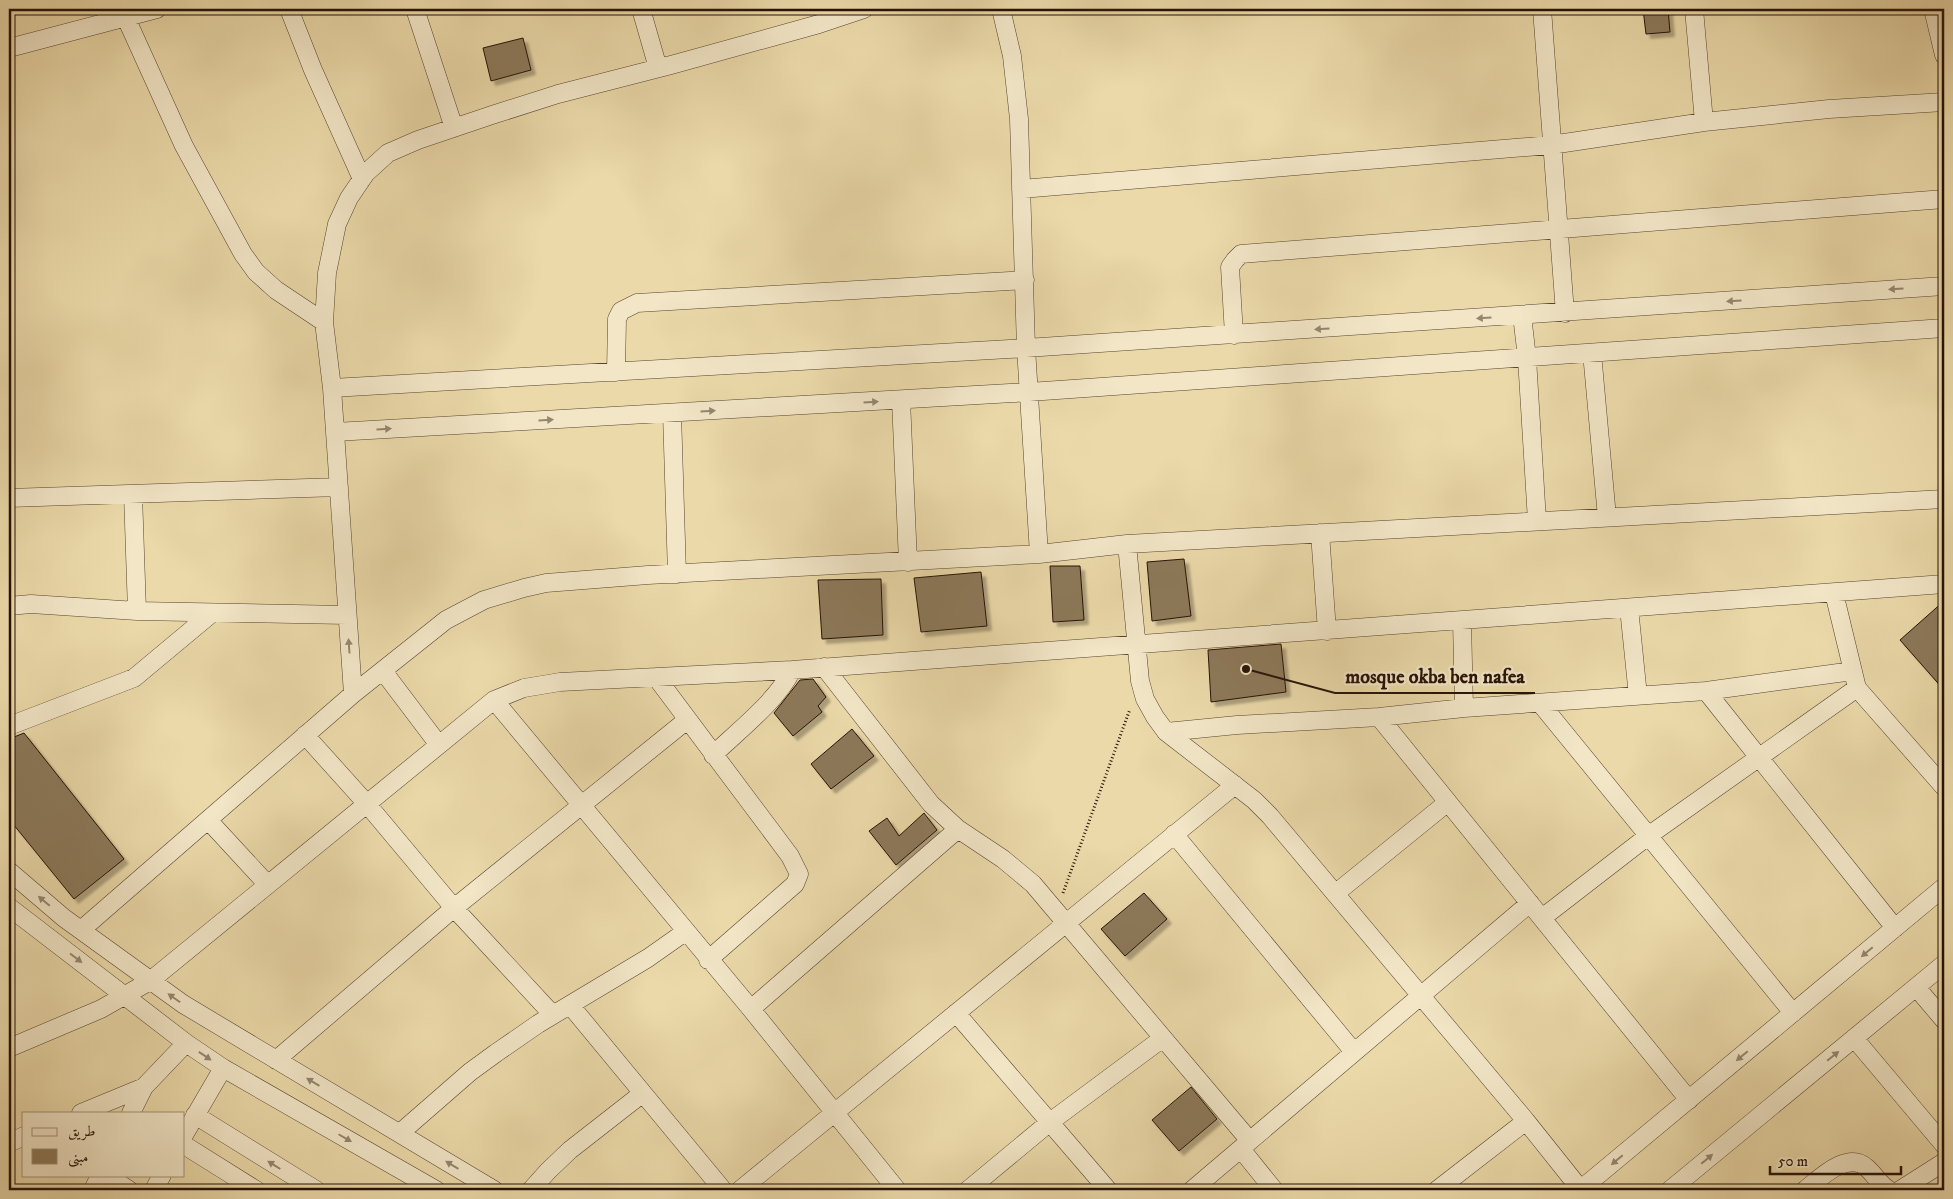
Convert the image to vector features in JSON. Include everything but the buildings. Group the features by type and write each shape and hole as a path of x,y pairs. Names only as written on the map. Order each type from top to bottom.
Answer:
{"street":[{"path":"9,48 125,14 156,9"},
{"path":"289,9 313,70 362,179"},
{"path":"415,9 454,128"},
{"path":"641,9 658,68"},
{"path":"352,694 332,388 324,322 327,272 336,224 349,198 366,173 388,153 454,128 558,94 819,24 864,9"},
{"path":"1001,9 1012,56 1019,119 1026,348 1039,554"},
{"path":"1542,9 1564,313"},
{"path":"1694,9 1704,122"},
{"path":"1933,9 1944,55"},
{"path":"125,14 184,146 242,254 256,272 276,290 324,322"},
{"path":"1021,189 1551,145 1704,122 1828,109 1944,102"},
{"path":"1234,335 1230,267 1241,254 1944,199"},
{"path":"616,372 617,319 621,311 637,303 1024,280"},
{"path":"332,388 1234,335 1944,286"},
{"path":"1522,316 1538,521"},
{"path":"335,432 1029,392 1944,328"},
{"path":"1592,353 1607,518"},
{"path":"901,400 908,562"},
{"path":"672,413 677,574"},
{"path":"9,498 339,487"},
{"path":"133,494 137,611"},
{"path":"81,930 352,694 446,620 484,600 524,588 546,583 677,574 1039,554 1127,544 1944,499"},
{"path":"1320,533 1327,631"},
{"path":"1127,544 1140,681 1145,699 1155,717 1166,732 1270,816 1526,1120 1580,1190 1944,887"},
{"path":"9,1048 101,1009 150,981 494,700 510,692 545,684 792,670 1944,584"},
{"path":"1834,593 1855,679 1944,787"},
{"path":"9,606 31,604 137,611 347,615"},
{"path":"1629,608 1638,696"},
{"path":"9,726 134,678 212,613"},
{"path":"1462,621 1464,708"},
{"path":"824,667 930,804 958,829 1018,870 1033,884 1163,1038 1246,1145 1274,1190"},
{"path":"383,670 439,745"},
{"path":"713,755 776,695 792,670"},
{"path":"656,677 686,720 790,856 799,874 795,884 708,960"},
{"path":"1166,732 1237,725 1379,717 1464,708 1855,679"},
{"path":"1542,918 1648,836 1758,757 1855,679"},
{"path":"1706,691 1895,928"},
{"path":"494,700 708,960 751,1009 897,1190"},
{"path":"1540,703 1793,1013"},
{"path":"1379,717 1689,1100"},
{"path":"276,1060 454,908 686,720"},
{"path":"305,735 367,804 454,908 553,1015"},
{"path":"740,1190 956,1013 1061,918 1174,834 1234,785"},
{"path":"1336,893 1448,802"},
{"path":"208,820 267,884"},
{"path":"751,1009 958,829"},
{"path":"1174,834 1354,1052"},
{"path":"9,871 81,930 183,1004 494,1190"},
{"path":"1192,1190 1530,903"},
{"path":"9,907 186,1043 223,1068 436,1190"},
{"path":"400,1134 470,1072 553,1015 648,958 685,932"},
{"path":"1670,1190 1944,964"},
{"path":"1916,987 1944,1020"},
{"path":"570,1005 723,1190"},
{"path":"956,1013 1108,1190"},
{"path":"968,1190 1050,1122 1163,1038"},
{"path":"1854,1038 1944,1145"},
{"path":"132,1112 144,1087 186,1043"},
{"path":"185,1133 223,1068"},
{"path":"84,1112 144,1087"},
{"path":"531,1190 565,1155 642,1093"},
{"path":"195,1115 316,1190"},
{"path":"1437,1190 1526,1120"},
{"path":"9,1143 22,1137"},
{"path":"185,1146 256,1190"},
{"path":"1805,1190 1828,1171 1845,1164 1857,1162 1867,1167 1885,1188 1889,1190"},
{"path":"1900,1190 1944,1162"},
{"path":"93,1190 100,1176"},
{"path":"107,1176 128,1190"},
{"path":"154,1190 161,1176"}],"path":[{"path":"1061,918 1130,709"}],"place":[{"name":"mosque okba ben nafea","path":"1246,669"}]}
